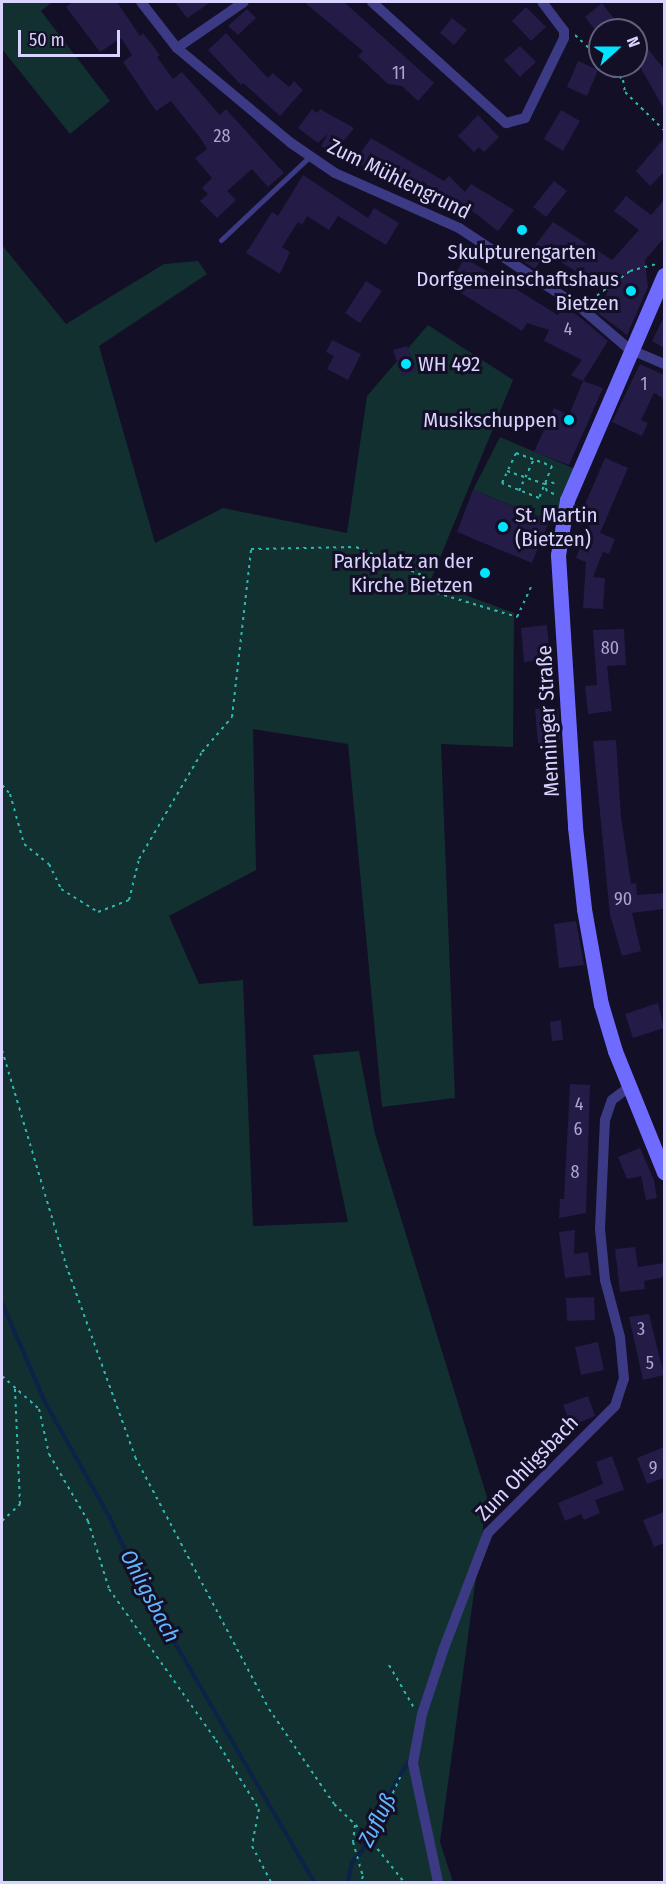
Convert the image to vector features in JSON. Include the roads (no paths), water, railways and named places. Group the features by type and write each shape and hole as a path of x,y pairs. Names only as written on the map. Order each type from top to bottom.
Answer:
{"street":[{"name":"Zum Mühlengrund","path":"141,2 177,48 310,156 335,172 459,228 581,308 630,349 664,364"},
{"path":"177,48 244,2"},
{"path":"372,2 506,123 525,118 553,66 564,31 542,2"},
{"name":"Menninger Straße","path":"664,275 630,349 567,500 558,555 575,826 584,909 602,1004 629,1087 664,1172"},
{"name":"Zum Ohligsbach","path":"438,1882 413,1763 422,1714 488,1533 615,1406 624,1379 620,1337 605,1280 600,1229 604,1120 612,1100 629,1087"}],"lane":[{"path":"221,240 310,156"}],"waterway":[{"name":"Ohligsbach","path":"2,1303 46,1404 110,1518 143,1588 314,1882"},
{"name":"Zufluß","path":"348,1882 352,1862 363,1850 368,1830 410,1759"}],"place":[{"name":"Skulpturengarten","path":"522,230"},
{"name":"Dorfgemeinschaftshaus Bietzen","path":"631,291"},
{"name":"WH 492","path":"406,364"},
{"name":"Musikschuppen","path":"569,420"},
{"name":"St. Martin (Bietzen)","path":"503,527"},
{"name":"Parkplatz an der Kirche Bietzen","path":"485,573"}]}
